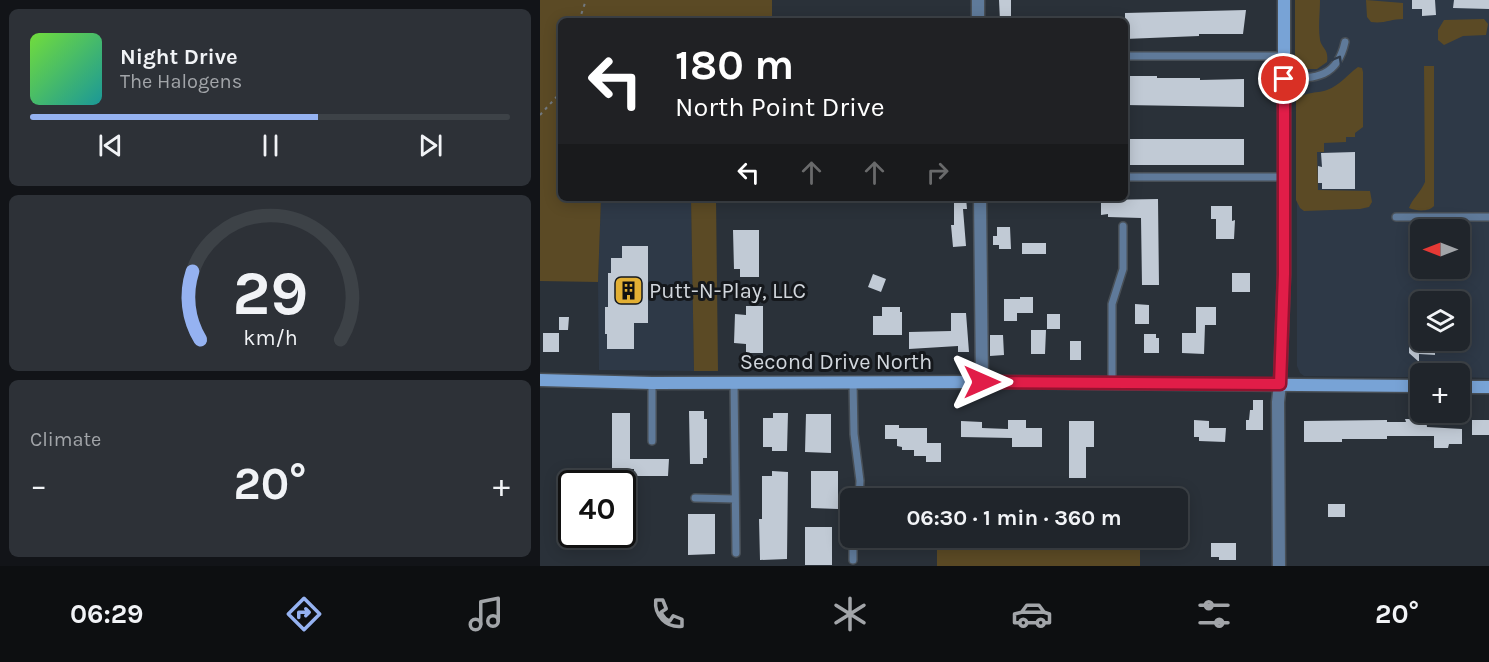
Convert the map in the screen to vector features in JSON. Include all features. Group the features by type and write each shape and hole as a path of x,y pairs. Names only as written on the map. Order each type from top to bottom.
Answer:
{"street":[{"path":"978,0 978,18"},
{"path":"1279,566 1278,402 1284,274 1284,0"},
{"path":"980,201 982,382"},
{"name":"Second Drive North","path":"540,381 1410,386"},
{"path":"1470,387 1489,387"}],"lane":[{"path":"1284,79 1306,78 1326,73 1338,63 1345,42"},
{"path":"1128,56 1284,56"},
{"path":"1128,177 1284,177"},
{"path":"1396,217 1489,217"},
{"path":"1112,383 1112,304 1123,269 1123,226"},
{"path":"734,382 736,553"},
{"path":"853,382 854,434 860,488"},
{"path":"652,383 652,441"},
{"path":"695,498 735,499"},
{"path":"853,548 853,560"}],"path":[{"path":"580,18 586,0"},
{"path":"540,115 558,95"}],"shaded area":[{"path":"540,0 772,0 772,18 558,18 558,201 601,201 598,282 540,281"},
{"path":"1295,0 1320,0 1320,40 1326,52 1327,62 1317,69 1304,69 1295,62"},
{"path":"1297,0 1489,0 1489,378 1470,377 1470,363 1410,363 1410,377 1304,376 1297,366"},
{"path":"1366,0 1403,3 1403,19 1371,22 1367,17"},
{"path":"1484,19 1488,24 1486,35 1463,36 1444,45 1438,40 1438,30 1444,20"},
{"path":"1424,66 1434,66 1434,206 1429,209 1415,210 1409,208 1425,182"},
{"path":"1358,67 1362,68 1363,72 1363,127 1355,133 1355,137 1346,137 1346,142 1324,143 1324,152 1317,152 1318,190 1370,191 1372,202 1369,207 1360,209 1304,211 1296,200 1296,101 1306,94 1332,88"},
{"path":"601,201 691,201 694,371 599,370 598,282"},
{"path":"691,201 716,201 718,371 694,371"},
{"path":"937,548 1140,548 1140,566 937,566"}],"building":[{"path":"999,0 1011,0 1011,18 1000,18"},
{"path":"1412,0 1435,0 1436,15 1422,16 1422,9 1412,9"},
{"path":"1454,0 1489,0 1489,9 1453,8"},
{"path":"1246,10 1243,34 1199,34 1199,36 1128,39 1128,18 1125,18 1125,13"},
{"path":"1128,76 1200,78 1200,80 1244,79 1244,107 1128,105"},
{"path":"1128,139 1244,139 1244,165 1128,165"},
{"path":"1355,152 1355,189 1322,189 1322,183 1318,183 1318,166 1322,167 1321,153"},
{"path":"1158,199 1159,285 1142,285 1141,218 1101,215 1101,201"},
{"path":"954,201 966,201 967,209 963,209 966,246 953,247 951,225 954,225"},
{"path":"1211,206 1232,206 1232,221 1235,220 1234,239 1216,239 1216,219 1211,219"},
{"path":"997,227 1010,227 1011,249 999,249 999,245 993,245 993,236 997,236"},
{"path":"733,230 759,230 759,277 740,277 740,269 734,269"},
{"path":"1022,243 1046,243 1046,254 1022,254"},
{"name":"Putt-N-Play, LLC","path":"622,246 648,246 648,323 634,323 634,349 607,349 605,307 608,307 608,273 611,273 611,258 622,258"},
{"path":"1232,273 1250,273 1250,292 1232,292"},
{"path":"873,274 886,279 881,292 868,287"},
{"path":"1020,297 1033,297 1033,313 1017,313 1017,321 1004,321 1004,299 1020,299"},
{"path":"1135,304 1149,305 1149,324 1135,324"},
{"path":"746,306 763,306 763,353 746,353 746,344 734,343 735,314 746,315"},
{"path":"882,307 900,307 902,335 873,335 873,316 882,316"},
{"path":"1196,307 1216,307 1216,325 1205,325 1204,354 1182,353 1182,333 1196,333"},
{"path":"951,313 966,313 969,352 958,352 958,346 909,349 909,332 951,331"},
{"path":"1047,314 1060,314 1060,329 1047,329"},
{"path":"559,317 569,317 568,330 559,330"},
{"path":"1031,330 1046,330 1045,354 1031,354"},
{"path":"543,333 559,333 559,352 543,352"},
{"path":"1144,334 1156,334 1156,338 1159,338 1159,353 1144,353"},
{"path":"990,335 1003,335 1004,355 990,356"},
{"path":"1070,341 1081,341 1081,360 1070,360"},
{"path":"1409,344 1410,351 1435,351 1435,355 1419,354 1419,362 1409,353"},
{"path":"1253,400 1263,400 1263,430 1246,430 1246,420 1249,420 1250,410 1253,410"},
{"path":"689,411 704,411 704,419 707,419 707,458 703,458 703,464 690,464"},
{"path":"612,413 630,413 630,459 669,459 668,476 636,476 634,469 612,469"},
{"path":"773,413 788,413 787,451 772,451 772,447 763,447 763,418 773,418"},
{"path":"806,414 831,414 831,453 805,452"},
{"path":"1405,419 1410,419 1410,423 1426,423 1427,427 1462,429 1462,444 1449,444 1448,448 1434,448 1434,436 1387,436 1387,439 1304,442 1304,421 1387,420 1387,422 1406,422"},
{"path":"1008,420 1026,420 1026,428 1042,428 1042,447 1012,447 1012,438 961,437 961,421 982,422 982,428 1008,429"},
{"path":"1194,420 1209,421 1209,428 1226,428 1225,442 1199,441 1199,437 1194,437"},
{"path":"1472,420 1489,420 1489,435 1472,435"},
{"path":"1069,421 1094,421 1094,447 1086,447 1086,478 1069,478"},
{"path":"885,425 899,425 899,428 927,428 927,443 941,443 941,462 926,462 926,456 914,456 914,450 902,450 902,447 897,446 897,439 885,439"},
{"path":"772,471 788,472 787,559 760,560 759,519 762,519 762,476 772,476"},
{"path":"811,471 838,471 838,509 811,508"},
{"path":"1328,504 1345,504 1345,517 1328,517"},
{"path":"688,514 715,514 715,554 688,555"},
{"path":"805,527 832,527 832,565 805,565"},
{"path":"1211,543 1236,543 1236,560 1219,560 1219,557 1211,557"}],"place":[{"name":"Putt-N-Play, LLC","path":"628,290"}],"route":[{"path":"982,382 1280,384 1284,274 1284,79"}]}
